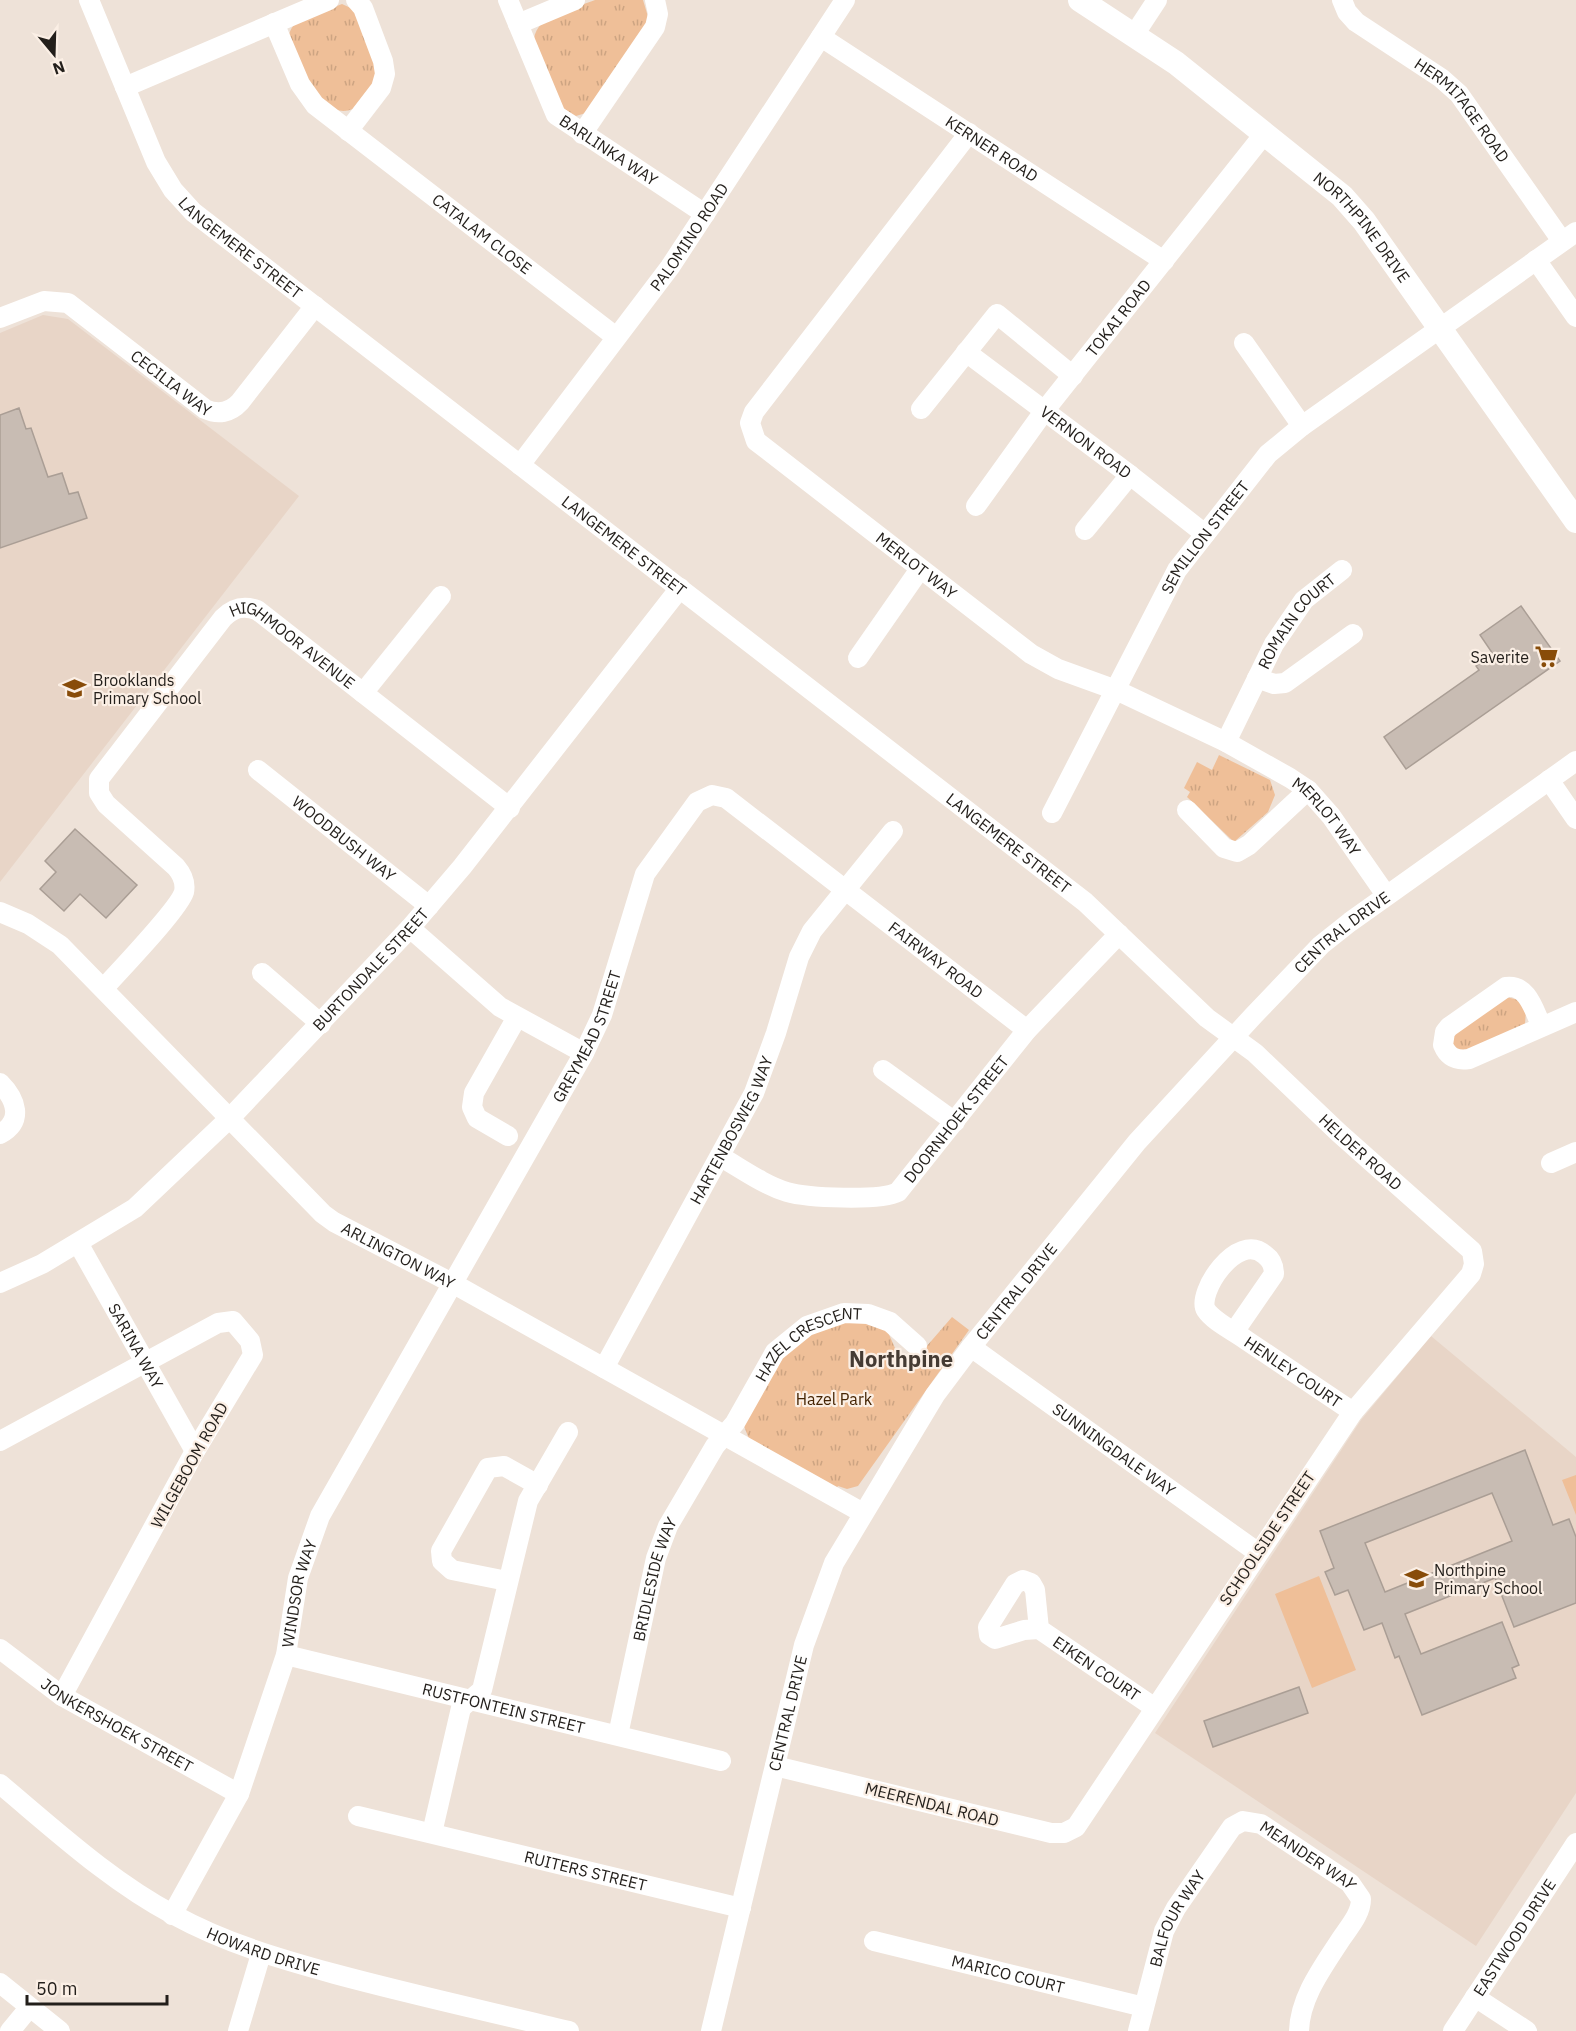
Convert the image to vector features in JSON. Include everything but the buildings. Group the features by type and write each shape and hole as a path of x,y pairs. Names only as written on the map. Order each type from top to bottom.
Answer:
{"street":[{"name":"LANGEMERE STREET","path":"88,0 156,162 183,202 1085,902 1207,1018 1233,1037"},
{"path":"124,87 329,0"},
{"path":"348,131 381,88 385,74 383,61 363,8 356,0"},
{"name":"BARLINKA WAY","path":"508,0 554,111 561,120 705,214"},
{"path":"518,24 575,0"},
{"path":"582,134 655,27 658,14 655,0"},
{"name":"PALOMINO ROAD","path":"520,465 670,267 845,0"},
{"name":"NORTHPINE DRIVE","path":"1080,0 1176,63 1330,185 1353,208 1576,521"},
{"path":"1134,35 1157,0"},
{"name":"HERMITAGE ROAD","path":"1342,0 1347,12 1356,21 1441,78 1459,94 1569,237"},
{"name":"CATALAM CLOSE","path":"274,23 305,94 315,105 616,337"},
{"name":"KERNER ROAD","path":"821,37 1164,261"},
{"name":"TOKAI ROAD","path":"976,506 1045,410 1265,133"},
{"name":"MERLOT WAY","path":"969,134 754,412 750,423 753,435 760,445 1044,662 1072,675 1116,690 1226,742 1308,790 1331,816 1386,896"},
{"name":"SEMILLON STREET","path":"1052,813 1167,586 1268,454 1302,426 1569,237"},
{"path":"1536,260 1576,317"},
{"name":"CECILIA WAY","path":"0,318 44,301 68,303 205,409 217,413 231,411 240,402 315,306"},
{"path":"921,409 997,314 1073,376"},
{"path":"1244,344 1302,426"},
{"name":"VERNON ROAD","path":"966,352 1130,474 1205,534"},
{"path":"1085,530 1130,474"},
{"path":"858,658 920,569"},
{"name":"ROMAIN COURT","path":"1226,742 1274,644 1304,600 1342,570"},
{"name":"BURTONDALE STREET","path":"0,1283 78,1242 145,1199 231,1117 321,1024 429,906 510,808 680,588"},
{"path":"363,693 441,596"},
{"name":"HIGHMOOR AVENUE","path":"104,988 177,904 184,887 184,879 176,867 106,804 99,793 99,779 223,618 235,609 257,610 510,808"},
{"name":"ROMAIN COURT","path":"1257,678 1274,684 1291,680 1353,634"},
{"name":"CENTRAL DRIVE","path":"711,2031 804,1645 816,1604 834,1563 935,1395 971,1347 1137,1142 1321,945 1576,761"},
{"name":"WOODBUSH WAY","path":"258,770 429,906"},
{"path":"1549,780 1576,819"},
{"path":"1187,810 1224,848 1237,852 1249,845 1308,790"},
{"name":"FAIRWAY ROAD","path":"712,795 726,798 1027,1030"},
{"name":"GREYMEAD STREET","path":"454,1284 585,1053 602,1015 645,874 697,802 712,795"},
{"path":"845,890 893,831"},
{"name":"HARTENBOSWEG WAY","path":"604,1368 673,1237 721,1157 766,1063 806,940 845,890"},
{"name":"ARLINGTON WAY","path":"0,912 28,924 60,945 231,1117 323,1214 454,1284 863,1513"},
{"path":"410,928 484,996 516,1017 585,1053"},
{"name":"DOORNHOEK STREET","path":"721,1157 787,1192 884,1197 904,1186 1027,1030 1119,934"},
{"path":"262,973 321,1024"},
{"path":"1542,1027 1524,992 1517,987 1506,987 1449,1027 1445,1032 1443,1045 1450,1056 1462,1060 1542,1027 1576,1012"},
{"path":"508,1136 477,1118 472,1101 474,1093 516,1017"},
{"name":"HELDER ROAD","path":"1233,1037 1255,1053 1339,1133 1466,1244 1474,1257 1471,1274"},
{"path":"883,1070 955,1122"},
{"path":"0,1083 14,1100 16,1114 9,1128 0,1134"},
{"path":"1551,1163 1576,1152"},
{"name":"SARINA WAY","path":"78,1242 195,1451"},
{"name":"SCHOOLSIDE STREET","path":"1084,1818 1257,1552 1353,1412 1471,1274"},
{"name":"WINDSOR WAY","path":"172,1915 239,1794 286,1655 298,1578 320,1516 454,1284"},
{"name":"HAZEL CRESCENT","path":"724,1435 735,1423 775,1352 795,1333 819,1319 844,1313 868,1314 900,1328 917,1346"},
{"name":"WILGEBOOM ROAD","path":"62,1696 195,1451 253,1355 250,1341 233,1322 218,1323 146,1362"},
{"name":"HENLEY COURT","path":"1234,1332 1353,1412"},
{"name":"SUNNINGDALE WAY","path":"971,1347 1257,1552"},
{"path":"0,1441 146,1362"},
{"path":"432,1833 461,1708 482,1690 528,1501 568,1432"},
{"name":"BRIDLESIDE WAY","path":"618,1735 656,1558 668,1526 715,1446 724,1435"},
{"path":"507,1581 452,1570 442,1561 441,1551 488,1468 504,1466 538,1485"},
{"name":"EIKEN COURT","path":"1039,1629 1155,1708"},
{"name":"JONKERSHOEK STREET","path":"0,1649 62,1696 239,1794"},
{"name":"RUSTFONTEIN STREET","path":"286,1655 721,1761"},
{"name":"MEERENDAL ROAD","path":"775,1766 1052,1833 1070,1831 1084,1818"},
{"name":"HOWARD DRIVE","path":"0,1784 93,1861 172,1915 261,1954 371,1984 569,2031"},
{"name":"RUITERS STREET","path":"358,1816 741,1908"},
{"name":"BALFOUR WAY","path":"1138,2031 1164,1931 1176,1908 1227,1832 1244,1821"},
{"name":"MEANDER WAY","path":"1244,1821 1261,1824 1350,1883 1361,1899 1360,1910 1316,1977 1305,2000 1299,2031"},
{"name":"EASTWOOD DRIVE","path":"1453,2031 1576,1843"},
{"name":"MARICO COURT","path":"874,1941 1144,2007"},
{"path":"238,2031 261,1954"},
{"path":"0,1983 60,2031"},
{"path":"1475,1996 1527,2031"},
{"path":"10,2031 29,2008"}],"shaded area":[{"name":"Brooklands Primary School","path":"43,315 68,319 299,496 0,882 0,333"},
{"name":"Northpine Primary School","path":"1431,1336 1576,1457 1576,1793 1476,1946 1155,1733 1361,1420"}],"green space":[{"path":"595,0 643,0 649,20 589,112 576,116 562,108 534,39 542,23 549,18"},
{"path":"342,4 353,9 377,63 377,78 353,109 343,111 334,109 319,97 292,48 289,37 296,22"},
{"path":"1219,755 1270,780 1275,795 1268,812 1234,842 1187,797 1190,792 1184,788 1197,762 1212,770"},
{"path":"1506,997 1519,1000 1526,1011 1525,1024 1520,1029 1467,1053 1454,1049 1450,1037"},
{"name":"Hazel Park","path":"952,1317 969,1330 858,1486 847,1489 838,1486 836,1489 749,1439 744,1426 779,1356 801,1336 854,1320 887,1330 895,1348 913,1362"},
{"path":"1576,1475 1576,1515 1562,1480"},
{"path":"1319,1576 1356,1670 1312,1688 1275,1594"}],"place":[{"name":"Saverite","path":"1547,657"},
{"name":"Brooklands Primary School","path":"75,689"},
{"name":"Northpine Primary School","path":"1416,1579"}],"district":[{"name":"Northpine","path":"901,1359"}]}
